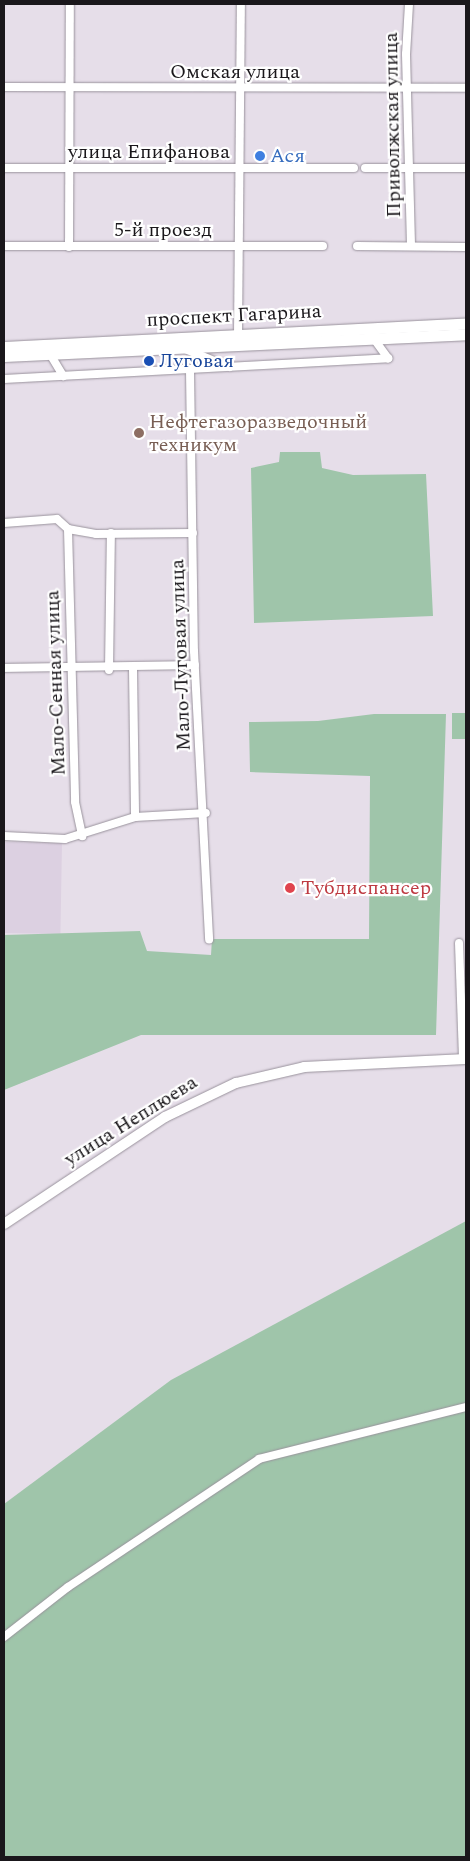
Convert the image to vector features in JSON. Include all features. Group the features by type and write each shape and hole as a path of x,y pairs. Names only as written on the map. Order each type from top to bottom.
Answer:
{"main road":[{"name":"проспект Гагарина","path":"4,346 466,324"},
{"name":"проспект Гагарина","path":"4,356 466,334"},
{"name":"улица Неплюева","path":"4,1224 165,1117 236,1083 304,1067 465,1059"}],"street":[{"path":"69,247 70,4"},
{"path":"238,335 241,4"},
{"name":"Приволжская улица","path":"409,4 411,246"},
{"name":"Омская улица","path":"4,87 466,88"},
{"name":"улица Епифанова","path":"4,168 354,168"},
{"path":"365,168 466,168"},
{"name":"5-й проезд","path":"4,246 323,246"},
{"path":"357,246 466,247"},
{"path":"4,379 388,358 374,339"},
{"path":"183,348 231,368"},
{"path":"50,354 63,376"},
{"name":"Мало-Луговая улица","path":"190,370 195,665 206,813 209,940"},
{"path":"4,523 57,519 68,529 111,533 193,533"},
{"name":"Мало-Сенная улица","path":"68,529 76,802 82,836"},
{"path":"109,670 111,533"},
{"path":"4,668 109,670 195,665"},
{"path":"133,669 135,817"},
{"path":"4,836 82,836 135,817 206,813"},
{"path":"459,943 465,1059"},
{"path":"4,1637 68,1587 259,1459 466,1407"}],"shaded area":[{"path":"4,842 62,843 60,934 4,933"}],"green space":[{"path":"280,452 320,452 322,468 353,475 426,474 433,616 254,623 251,468 279,462"},
{"path":"452,713 466,713 466,739 452,739"},
{"path":"374,714 446,714 436,1035 141,1035 4,1090 4,935 140,931 147,951 211,955 212,939 369,939 370,776 250,772 249,722 318,721"},
{"path":"466,1221 466,1857 4,1857 4,1504 171,1380"}],"place":[{"name":"Ася","path":"260,156"},
{"name":"Луговая","path":"149,361"},
{"name":"Нефтегазоразведочный техникум","path":"139,433"},
{"name":"Тубдиспансер","path":"290,888"}]}
